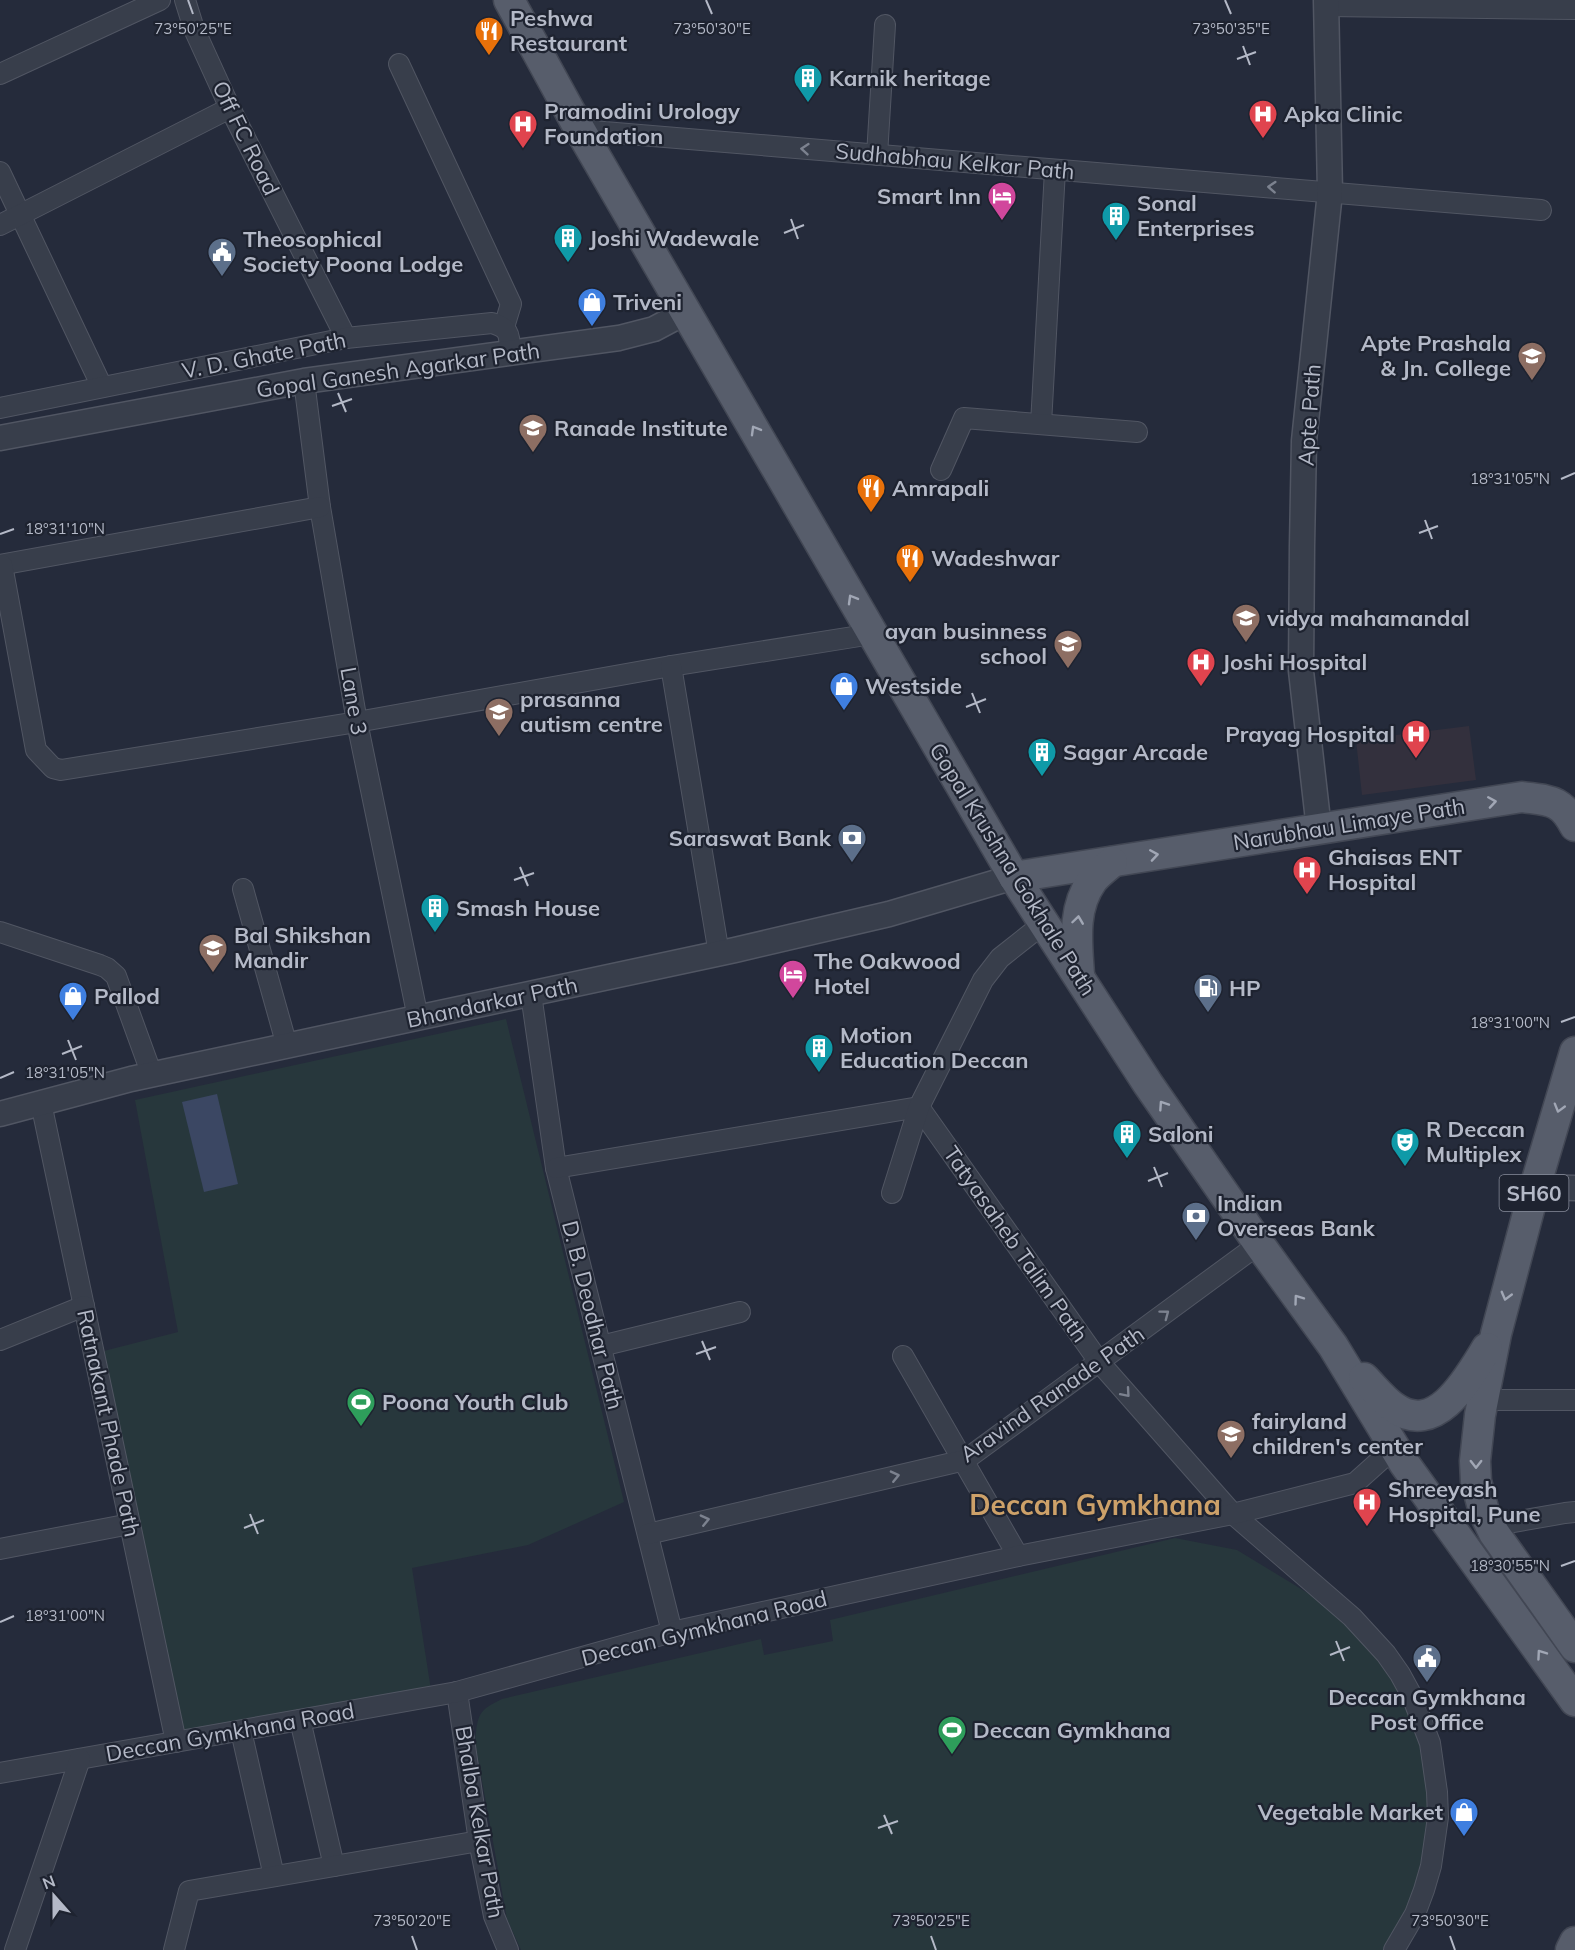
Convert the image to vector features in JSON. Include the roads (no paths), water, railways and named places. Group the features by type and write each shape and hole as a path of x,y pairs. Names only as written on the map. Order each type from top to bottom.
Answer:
{"main road":[{"name":"Gopal Krushna Gokhale Path","path":"509,0 580,130 1029,901 1148,1084 1258,1244 1333,1346 1394,1448 1575,1701"},
{"name":"Narubhau Limaye Path","path":"1029,901 1112,862 1522,797 1551,801 1566,810 1575,826"},
{"path":"1079,978 1076,932 1080,902 1093,880 1112,862"},
{"name":"SH60","path":"1575,1052 1535,1187 1496,1334 1482,1407 1475,1461 1476,1481 1487,1519 1494,1533 1575,1647"},
{"path":"1333,1346 1395,1408 1407,1414 1419,1416 1442,1407 1452,1399 1496,1334"},
{"path":"1571,1950 1575,1942"}],"street":[{"path":"0,74 160,0"},
{"name":"Off FC Road","path":"185,0 194,29 230,108 346,338"},
{"path":"1326,3 1575,9"},
{"name":"Apte Path","path":"1319,829 1301,671 1302,546 1304,441 1330,192 1326,3"},
{"path":"877,155 885,25"},
{"path":"399,64 511,304 504,327 508,335 510,353"},
{"path":"0,225 230,108"},
{"name":"Sudhabhau Kelkar Path","path":"580,130 1541,210"},
{"path":"1041,424 1054,170"},
{"path":"0,172 102,387"},
{"name":"Gopal Ganesh Agarkar Path","path":"0,438 304,381 619,338 654,329 686,312"},
{"name":"V. D. Ghate Path","path":"0,408 346,338 492,323 504,327"},
{"name":"Lane 3","path":"304,381 320,507 357,722 418,1018"},
{"path":"941,471 964,418 1137,432"},
{"path":"320,507 1,565 36,750 53,768 61,770 357,722 671,666 873,634"},
{"path":"671,666 719,954"},
{"name":"Bhandarkar Path","path":"0,1114 152,1075 719,954 889,914 983,886 1015,894 1029,901"},
{"path":"243,889 287,1046"},
{"path":"892,1192 919,1107 983,980 1000,958 1029,901"},
{"path":"0,932 100,965 112,972 116,976 152,1075"},
{"name":"D. B. Deodhar Path","path":"531,994 556,1168 672,1632"},
{"name":"Ratnakant Phade Path","path":"41,1103 176,1742"},
{"path":"556,1168 919,1107"},
{"name":"Tatyasaheb Talim Path","path":"919,1107 1100,1363 1233,1514 1370,1635 1400,1674 1422,1719 1430,1743 1438,1817 1436,1842 1424,1890 1415,1914 1394,1950"},
{"path":"1535,1187 1575,1188"},
{"name":"Aravind Ranade Path","path":"648,1534 965,1460 1100,1363 1258,1244"},
{"path":"0,1341 84,1306"},
{"path":"601,1346 740,1312"},
{"path":"903,1356 965,1460 1018,1556"},
{"path":"1482,1407 1575,1400"},
{"name":"Deccan Gymkhana Road","path":"1,1769 80,1759 457,1692 672,1632 1018,1556 1233,1514 1355,1483 1394,1448"},
{"path":"1487,1519 1575,1512"},
{"path":"0,1549 130,1524"},
{"name":"Bhalba Kelkar Path","path":"457,1692 479,1841 494,1916 508,1950"},
{"path":"300,1720 334,1866"},
{"path":"241,1731 274,1876"},
{"path":"11,1944 80,1759"},
{"path":"174,1950 189,1891 479,1841"}],"water":[{"path":"217,1094 238,1184 204,1192 182,1102"}],"place":[{"name":"Peshwa Restaurant","path":"489,56"},
{"name":"Karnik heritage","path":"808,104"},
{"name":"Apka Clinic","path":"1263,140"},
{"name":"Pramodini Urology Foundation","path":"523,150"},
{"name":"Smart Inn","path":"1002,222"},
{"name":"Sonal Enterprises","path":"1116,242"},
{"name":"Joshi Wadewale","path":"568,264"},
{"name":"Theosophical Society Poona Lodge","path":"222,278"},
{"name":"Triveni","path":"592,328"},
{"name":"Apte Prashala & Jn. College","path":"1532,382"},
{"name":"Ranade Institute","path":"533,454"},
{"name":"Amrapali","path":"871,514"},
{"name":"Wadeshwar","path":"910,584"},
{"name":"vidya mahamandal","path":"1246,644"},
{"name":"ayan businness school","path":"1068,670"},
{"name":"Joshi Hospital","path":"1201,688"},
{"name":"Westside","path":"844,712"},
{"name":"prasanna autism centre","path":"499,738"},
{"name":"Prayag Hospital","path":"1416,760"},
{"name":"Sagar Arcade","path":"1042,778"},
{"name":"Saraswat Bank","path":"852,864"},
{"name":"Ghaisas ENT Hospital","path":"1307,896"},
{"name":"Smash House","path":"435,934"},
{"name":"Bal Shikshan Mandir","path":"213,974"},
{"name":"The Oakwood Hotel","path":"793,1000"},
{"name":"HP","path":"1208,1014"},
{"name":"Pallod","path":"73,1022"},
{"name":"Motion Education Deccan","path":"819,1074"},
{"name":"Saloni","path":"1127,1160"},
{"name":"R Deccan Multiplex","path":"1405,1168"},
{"name":"Indian Overseas Bank","path":"1196,1242"},
{"name":"Poona Youth Club","path":"361,1428"},
{"name":"fairyland children's center","path":"1231,1460"},
{"name":"Shreeyash Hospital, Pune","path":"1367,1528"},
{"name":"Deccan Gymkhana Post Office","path":"1427,1684"},
{"name":"Deccan Gymkhana","path":"952,1756"},
{"name":"Vegetable Market","path":"1464,1838"}],"district":[{"name":"Deccan Gymkhana","path":"1095,1504"}]}
